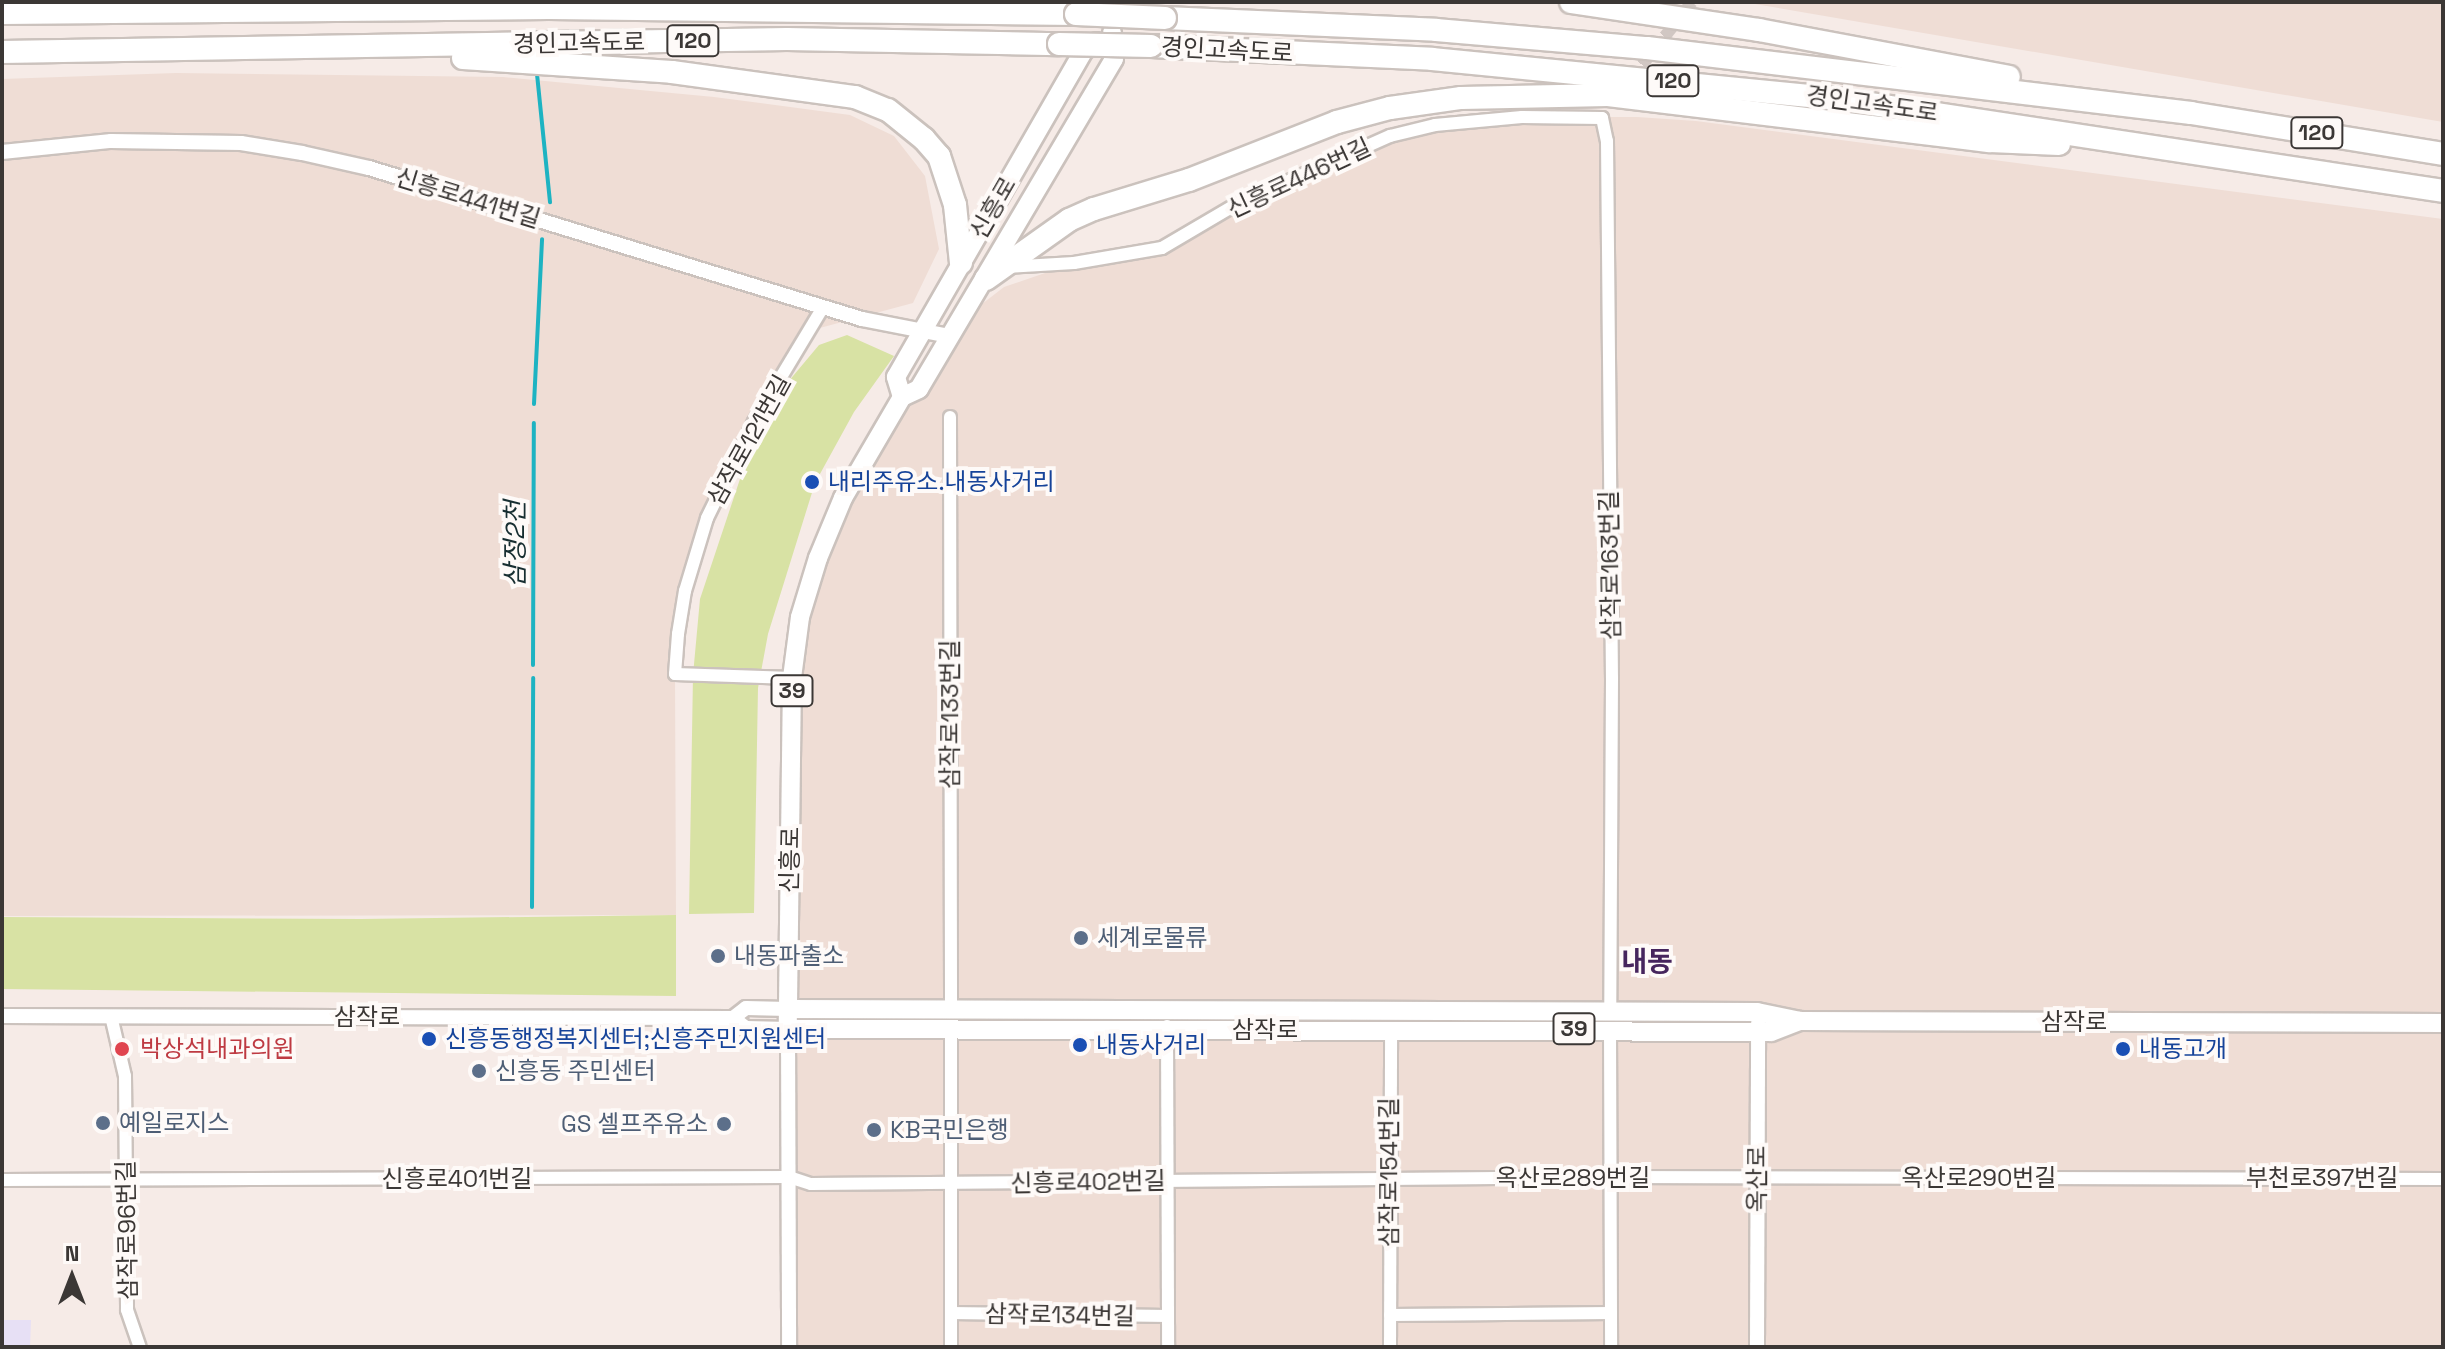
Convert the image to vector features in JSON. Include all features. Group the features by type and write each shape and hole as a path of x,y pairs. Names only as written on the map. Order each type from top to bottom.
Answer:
{"highway":[{"path":"549,8 609,2"},
{"path":"1571,2 1790,35 2191,113"},
{"name":"경인고속도로","path":"2,13 549,8 1076,14 1436,30 1647,48 2191,113 2443,154"},
{"name":"경인고속도로","path":"2,52 787,39 1151,46 1432,59 1832,98 2443,191"},
{"path":"326,47 672,72 855,97 888,110 907,123 939,156 955,205 961,263"},
{"path":"995,273 1069,220 1094,209 1189,180 1337,122 1390,108 1461,98 1608,95 1990,141 2192,151"}],"main road":[{"name":"신흥로","path":"902,397 896,377 1084,50 1118,14"},
{"name":"신흥로","path":"788,1029 792,678 800,617 818,558 843,498 902,397 919,389 949,336 995,273 1114,59 1118,14"},
{"name":"삼작로","path":"788,1009 951,1020"},
{"name":"삼작로","path":"1167,1021 1391,1029 1757,1012 1800,1021 2443,1023"},
{"name":"삼작로","path":"788,1029 951,1020 1610,1021 1771,1032 1800,1021"}],"street":[{"name":"신흥로446번길","path":"995,273 1162,248 1235,205 1390,136 1435,125 1604,114"},
{"name":"삼작로163번길","path":"1604,114 1607,141 1612,678 1611,1347"},
{"name":"신흥로441번길","path":"2,152 111,141 241,143 302,153 369,168 823,307 949,336"},
{"name":"삼작로121번길","path":"792,678 675,674 685,591 707,518 754,422 823,307"},
{"name":"삼작로133번길","path":"950,417 951,1020"},
{"name":"삼작로","path":"733,1018 746,1008 788,1009"},
{"name":"옥산로","path":"1757,1012 1757,1347"},
{"name":"삼작로","path":"2,1016 733,1018 746,1028 788,1029"},
{"name":"삼작로96번길","path":"111,1016 125,1076 127,1310 140,1347"},
{"name":"삼작로134번길","path":"951,1020 951,1347"},
{"path":"1167,1021 1168,1347"},
{"name":"신흥로","path":"788,1029 789,1347"},
{"name":"삼작로154번길","path":"1390,1347 1388,1179 1391,1029"},
{"name":"신흥로401번길","path":"2,1180 789,1177"},
{"name":"신흥로402번길","path":"789,1177 811,1184 1388,1179"},
{"name":"옥산로289번길","path":"1388,1179 1757,1177"},
{"name":"옥산로290번길","path":"1757,1177 2201,1178"},
{"name":"부천로397번길","path":"2201,1178 2443,1179"},
{"name":"삼작로134번길","path":"951,1313 1168,1316"},
{"path":"1390,1315 1611,1313"}],"shaded area":[{"path":"1743,2 2443,2 2443,122"},
{"path":"176,73 503,77 714,97 850,115 894,136 925,176 939,249 913,303 816,329 776,385 688,568 675,674 676,915 2,916 2,79"},
{"path":"1522,117 1637,117 1696,121 2443,219 2443,1347 789,1347 800,617 843,498 934,341 1004,287 1074,263 1162,248 1236,205 1390,136"},
{"path":"2,1320 31,1320 30,1347 2,1347"}],"green space":[{"path":"847,335 894,356 854,412 815,483 768,634 758,688 754,913 689,914 693,675 700,599 762,413 819,345"},
{"path":"676,915 676,996 2,989 2,917 361,919"}],"waterway":[{"name":"삼정2천","path":"537,74 550,202"},
{"name":"삼정2천","path":"534,404 542,239"},
{"name":"삼정2천","path":"533,665 534,423"},
{"name":"삼정2천","path":"532,907 533,678"}],"tunnel":[{"path":"1631,79 1692,2"}],"place":[{"name":"내리주유소.내동사거리","path":"812,482"},
{"name":"세계로물류","path":"1081,938"},
{"name":"내동파출소","path":"718,956"},
{"name":"신흥동행정복지센터;신흥주민지원센터","path":"429,1039"},
{"name":"내동사거리","path":"1080,1045"},
{"name":"박상석내과의원","path":"122,1049"},
{"name":"내동고개","path":"2123,1049"},
{"name":"신흥동 주민센터","path":"479,1071"},
{"name":"예일로지스","path":"103,1123"},
{"name":"GS 셀프주유소","path":"724,1124"},
{"name":"KB국민은행","path":"874,1130"}],"district":[{"name":"내동","path":"1647,961"}]}
